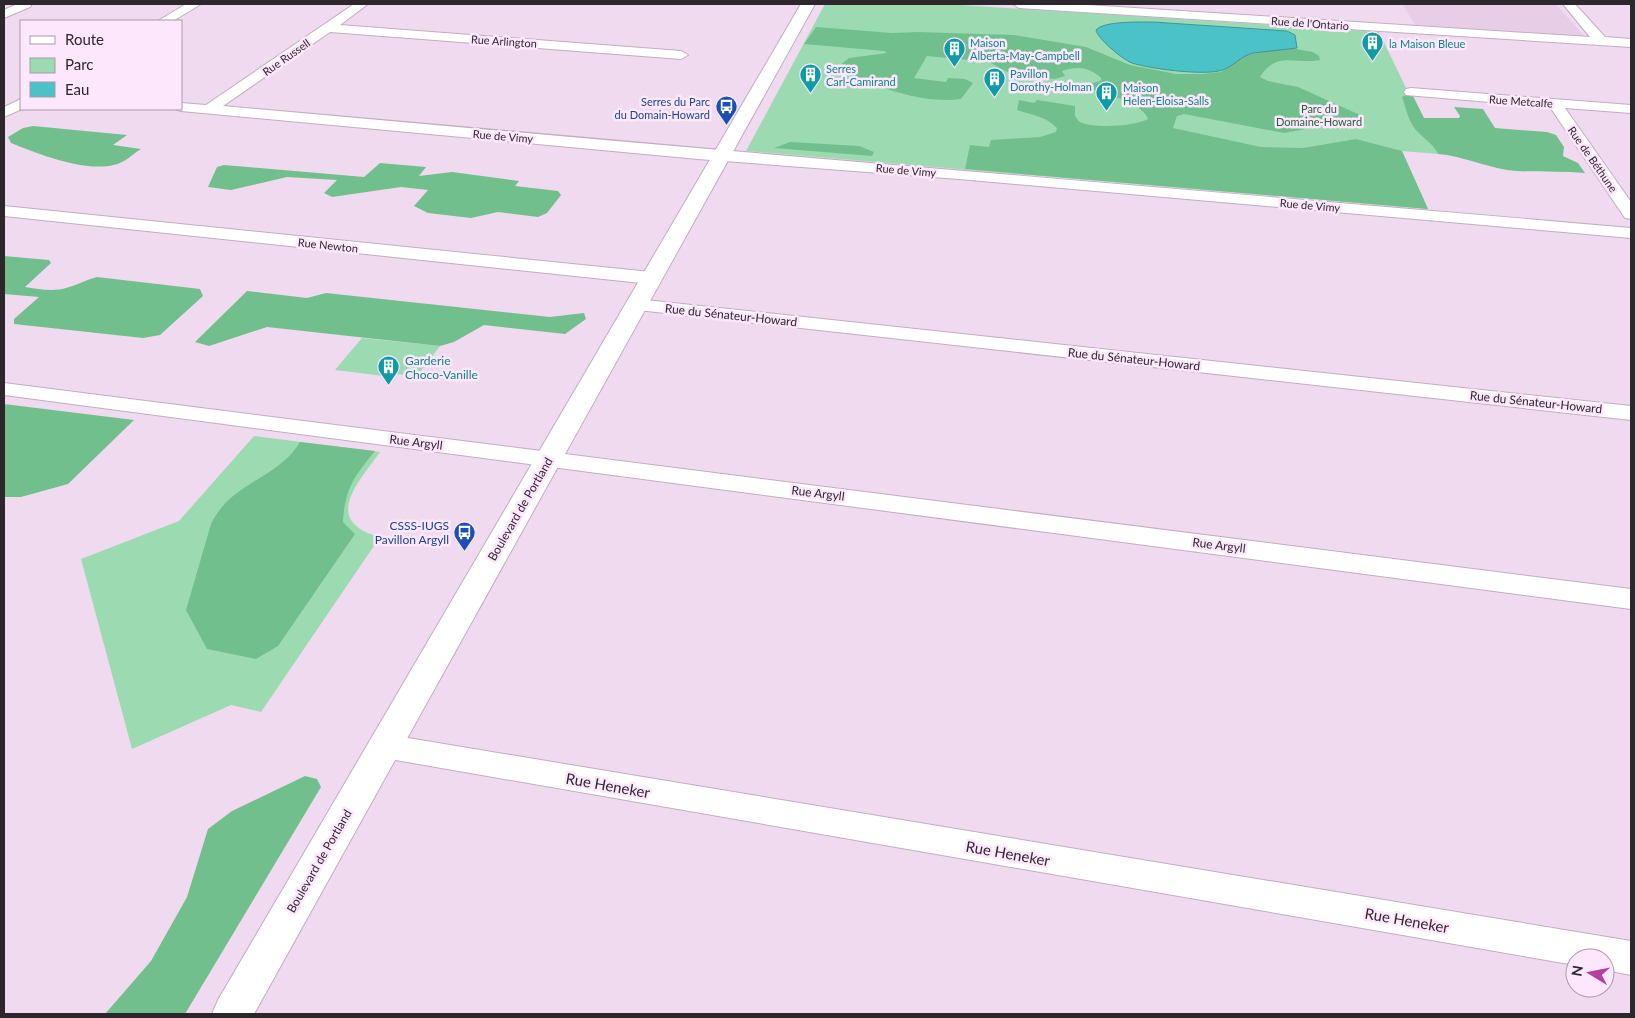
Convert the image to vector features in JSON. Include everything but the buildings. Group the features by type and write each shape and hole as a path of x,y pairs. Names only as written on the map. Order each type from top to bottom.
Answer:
{"main road":[{"name":"Boulevard de Portland","path":"232,1014 808,4"}],"street":[{"path":"4,14 26,4"},
{"path":"166,20 195,4"},
{"name":"Rue Russell","path":"210,109 362,4"},
{"name":"Rue de l'Ontario","path":"1019,4 1207,10 1631,43"},
{"path":"1569,4 1601,41"},
{"name":"Rue Arlington","path":"327,28 681,55"},
{"name":"Rue Metcalfe","path":"1412,92 1631,109"},
{"path":"4,113 18,96"},
{"name":"Rue de Béthune","path":"1554,103 1631,214"},
{"name":"Rue de Vimy","path":"182,107 1631,233"},
{"name":"Rue Newton","path":"4,212 651,278"},
{"name":"Rue du Sénateur-Howard","path":"636,305 1631,413"},
{"name":"Rue Argyll","path":"4,390 549,458 1631,599"},
{"name":"Rue Heneker","path":"384,746 1631,958"}],"shaded area":[{"path":"1402,4 1556,4 1584,36 1415,25"}],"green space":[{"name":"Parc du Domaine-Howard","path":"825,4 946,4 1379,32 1438,154 1402,151 1428,209 746,151"},
{"path":"816,27 892,33 1014,35 1086,47 1130,65 1176,74 1221,72 1246,55 1274,49 1296,49 1313,52 1319,56 1320,60 1280,61 1266,69 1260,77 1268,81 1298,87 1360,115 1360,119 1284,133 1184,114 1177,116 1173,128 1261,147 1303,148 1356,139 1402,151 1428,209 965,169 970,145 989,147 991,140 1040,137 1056,132 1057,128 1048,121 1017,110 1019,100 1034,103 1037,100 1075,106 1075,116 1080,122 1086,124 1104,126 1125,125 1148,119 1137,107 1128,102 1080,86 1101,81 1101,78 1096,74 1083,68 1062,71 1065,76 1055,79 1015,76 989,62 927,56 914,78 946,82 948,78 965,79 973,83 961,99 930,99 899,93 840,70 839,66 849,58 887,53 884,51 804,44"},
{"path":"1406,95 1413,96 1424,118 1459,118 1460,116 1454,107 1483,109 1495,128 1547,132 1556,135 1564,147 1563,156 1578,163 1585,173 1507,170 1438,154 1434,147 1411,123 1402,97"},
{"path":"33,126 127,135 113,145 141,149 114,165 102,167 75,164 48,157 11,143 8,137 23,128"},
{"path":"790,142 859,146 874,152 872,156 774,148"},
{"path":"380,163 426,167 419,176 452,172 519,181 515,186 558,191 561,195 547,213 538,217 498,212 471,218 428,213 414,206 428,190 401,187 332,197 324,193 337,180 287,177 231,190 208,187 217,167 224,165 364,177"},
{"path":"4,256 49,260 51,263 25,287 56,290 97,277 200,289 203,296 160,335 143,338 14,324 14,319 39,297 4,294"},
{"path":"247,291 307,298 326,293 550,317 584,313 586,319 565,334 484,325 454,342 440,346 267,327 209,346 195,342"},
{"path":"362,338 440,346 417,376 386,373 384,376 335,370"},
{"path":"4,404 134,420 68,484 21,497 4,497"},
{"path":"254,436 380,452 355,488 348,511 352,521 362,530 380,537 261,712 231,705 132,749 81,559 179,521"},
{"path":"300,442 375,451 361,468 348,491 343,522 355,534 278,646 256,659 207,649 186,610 211,524 226,502 285,460"},
{"path":"305,776 317,779 321,787 185,1014 105,1014 151,961 187,897 208,829 232,811"}],"water":[{"path":"1153,22 1287,31 1295,35 1297,48 1253,53 1219,71 1176,71 1128,61 1105,43 1096,30 1106,25"}],"place":[{"name":"la Maison Bleue","path":"1373,62"},
{"name":"Maison Alberta-May-Campbell","path":"954,67"},
{"name":"Serres Carl-Camirand","path":"810,93"},
{"name":"Pavillon Dorothy-Holman","path":"994,98"},
{"name":"Maison Helen-Eloisa-Salls","path":"1107,112"},
{"name":"Serres du Parc du Domain-Howard","path":"726,126"},
{"name":"Garderie Choco-Vanille","path":"389,386"},
{"name":"CSSS-IUGS Pavillon Argyll","path":"465,551"}]}
